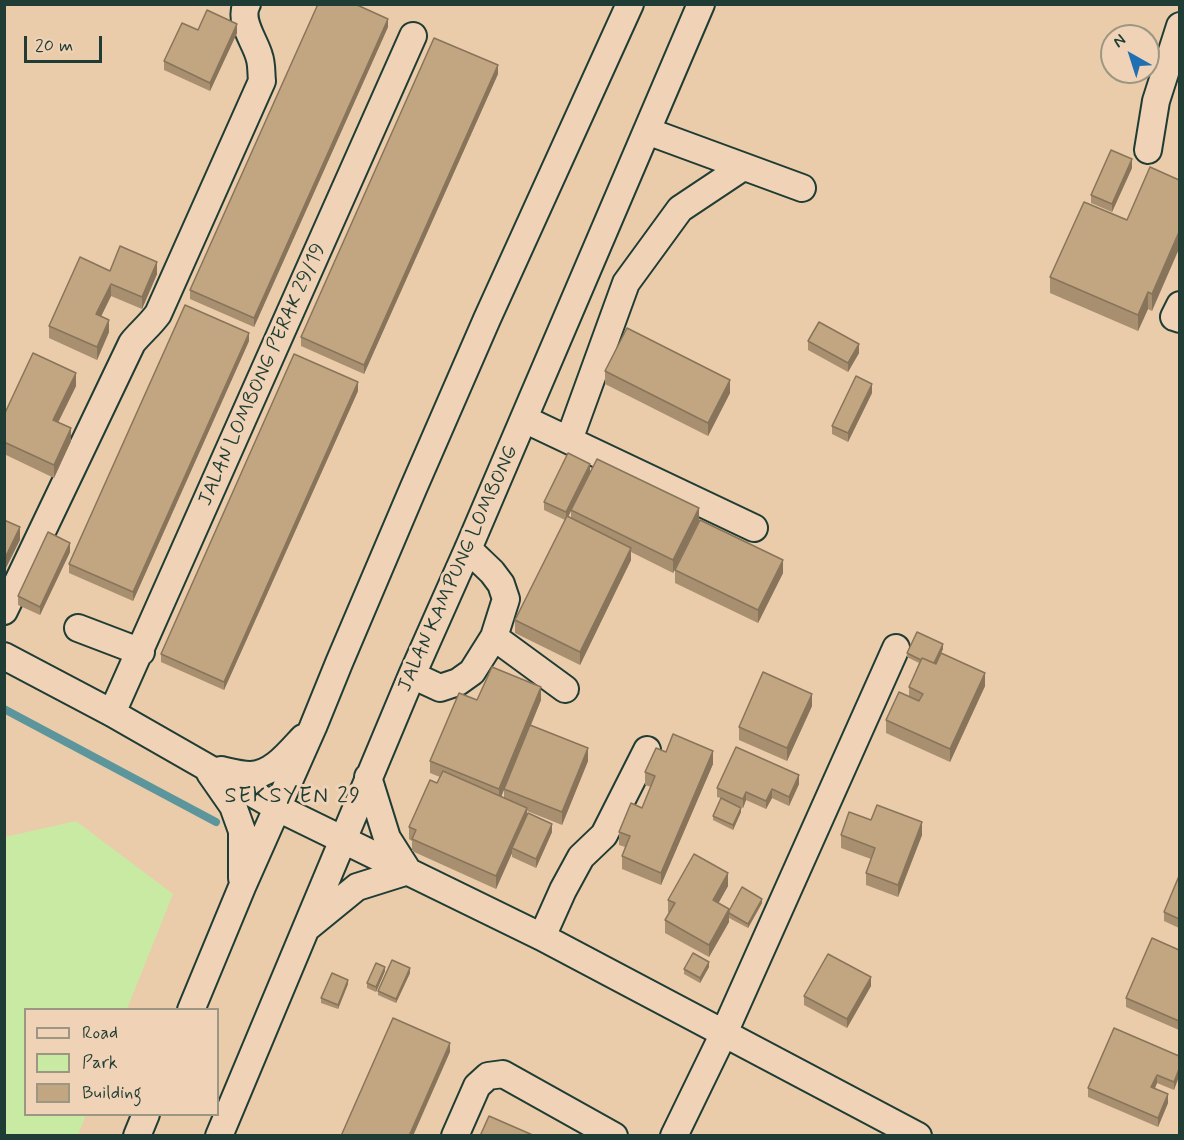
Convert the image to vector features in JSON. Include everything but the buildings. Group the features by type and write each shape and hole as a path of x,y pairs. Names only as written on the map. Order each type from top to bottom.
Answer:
{"street":[{"path":"4,611 132,343 158,314 262,81 260,59 246,24 244,10 247,4"},
{"path":"192,1008 487,319 630,4"},
{"name":"JALAN KAMPUNG LOMBONG","path":"219,1136 368,777 702,4"},
{"path":"1149,150 1156,101 1179,26"},
{"name":"JALAN LOMBONG PERAK 29/19","path":"112,713 413,36"},
{"path":"647,131 802,188"},
{"path":"570,440 626,283 680,209 743,167"},
{"path":"524,419 754,528"},
{"path":"412,675 440,688 458,682 472,672 494,637 506,599 504,591 492,572 468,549"},
{"path":"78,628 141,652"},
{"path":"494,637 565,689"},
{"path":"674,1136 724,1033 896,648"},
{"path":"4,656 112,713 278,808 542,937 918,1136"},
{"path":"206,768 251,775 269,770 286,756 313,727"},
{"path":"542,937 581,857 604,835 647,750"},
{"path":"206,768 233,806 242,831 242,887"},
{"path":"368,777 387,838 408,871"},
{"path":"304,930 357,887 408,871"},
{"path":"455,1136 477,1086 488,1076 503,1074 614,1136"},
{"path":"137,1136 145,1116"}],"green space":[{"path":"76,821 173,894 127,1008 24,1008 24,1116 86,1116 78,1135 5,1135 5,837"}],"waterway":[{"path":"4,709 216,822"}],"district":[{"name":"SEKSYEN 29","path":"293,797"}]}
